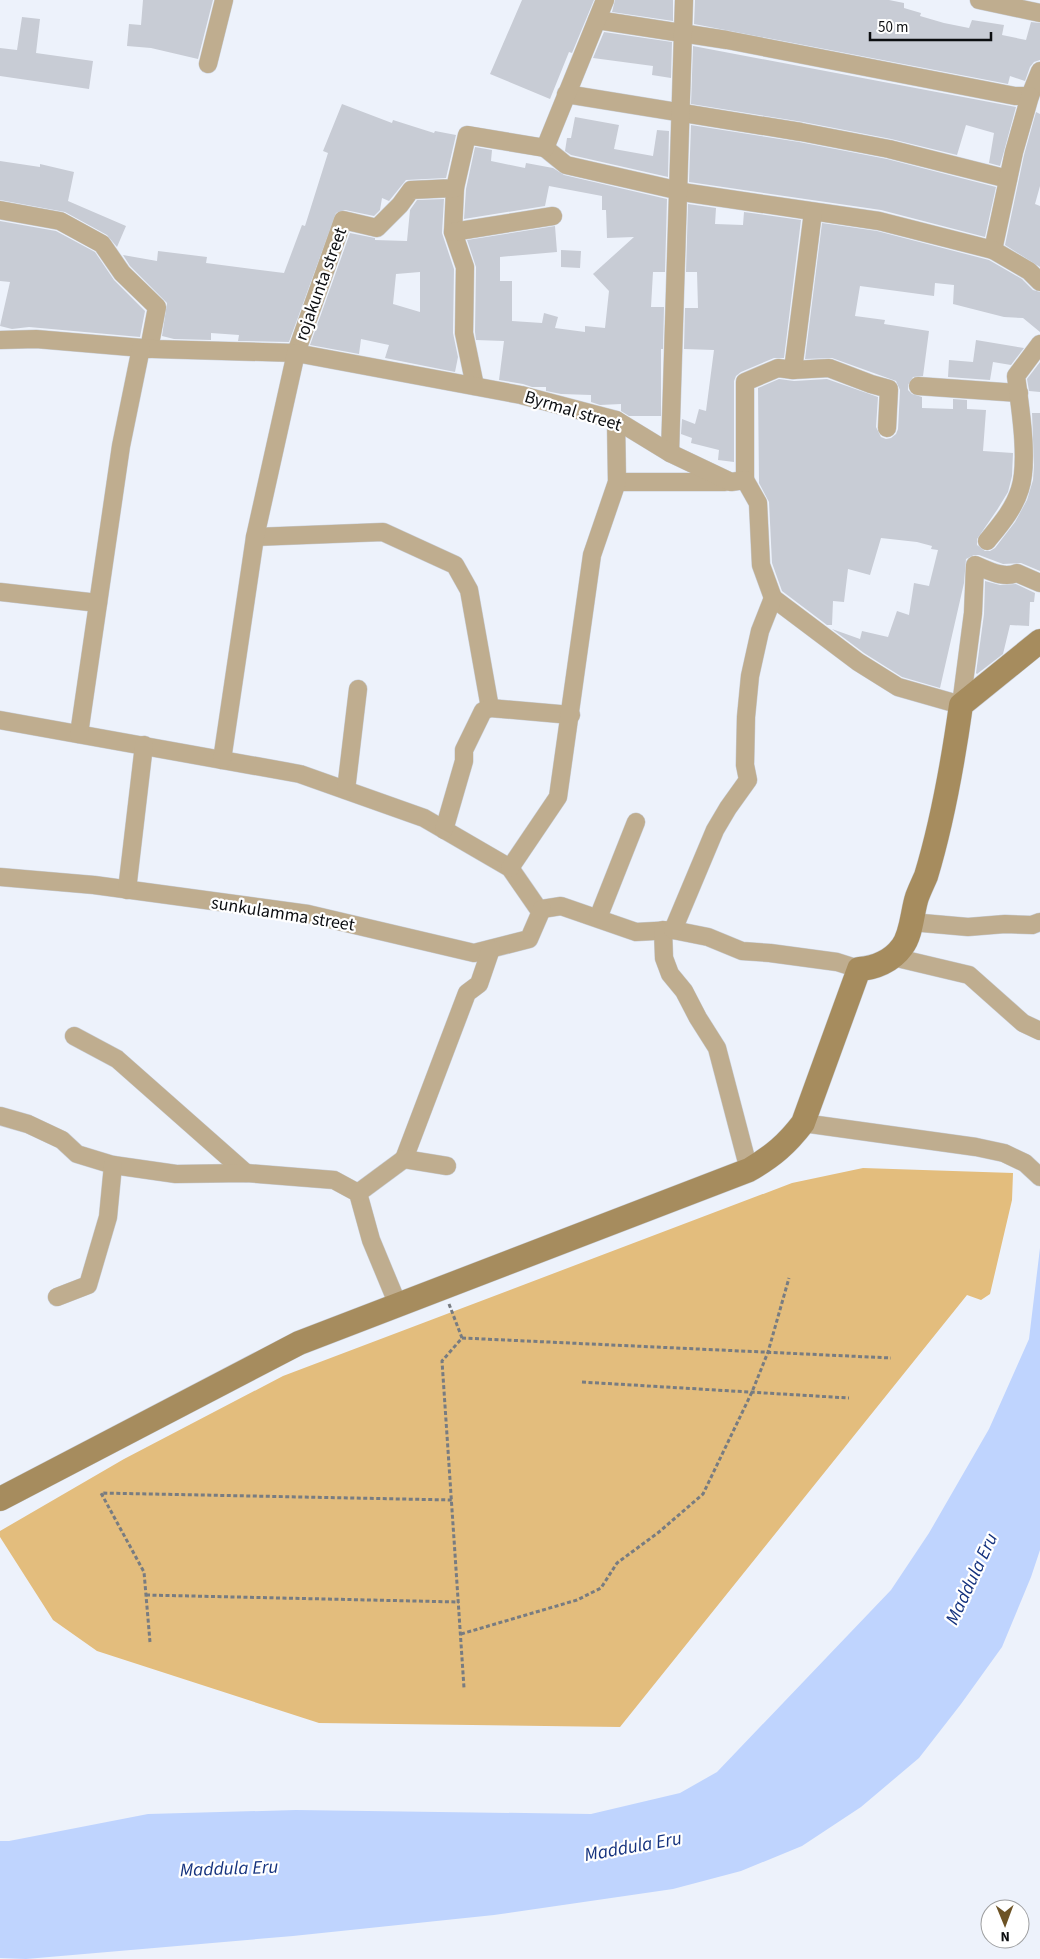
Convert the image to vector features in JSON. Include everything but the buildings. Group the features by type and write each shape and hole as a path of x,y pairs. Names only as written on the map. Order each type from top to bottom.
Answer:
{"main road":[{"path":"0,1499 299,1343 749,1170 772,1156 788,1143 804,1123 859,969 878,965 893,957 903,946 941,819 954,758 961,704 1040,641"}],"street":[{"path":"208,64 224,0"},
{"path":"545,148 605,0"},
{"path":"670,453 684,0"},
{"path":"979,0 1040,13"},
{"path":"597,20 683,33 1015,96 1030,96"},
{"path":"993,250 1014,152 1030,96 1040,71"},
{"path":"566,94 681,112 889,149 1008,179"},
{"path":"475,386 464,333 465,267 453,232 454,188 467,135 545,148 566,165 678,191 879,221 993,250 1029,271 1040,282"},
{"name":"rojakunta street","path":"0,340 36,339 145,348 296,353 343,220 377,228 400,205 411,190 454,188"},
{"path":"0,210 60,221 102,244 122,273 157,307 121,446 79,734"},
{"path":"793,370 813,212"},
{"path":"453,232 553,216"},
{"path":"987,541 1009,513 1021,488 1023,464 1022,425 1016,376 1040,344"},
{"path":"222,760 255,537 296,353"},
{"name":"Byrmal street","path":"296,353 521,395 616,420 670,453 738,481"},
{"path":"887,428 889,389 829,368 793,370 778,368 745,382 738,481 758,503 761,565 773,598 858,662 898,686 961,704 973,613 975,565 997,574 1011,576 1017,573 1040,583"},
{"path":"918,386 1018,394"},
{"path":"510,868 558,797 592,555 617,482 616,420"},
{"path":"617,482 738,481"},
{"path":"255,537 383,532 455,566 469,590 490,708"},
{"path":"0,592 98,603"},
{"path":"749,1170 717,1048 684,991 670,974 664,958 668,930 715,830 748,780 746,765 746,717 750,676 760,631 773,598"},
{"path":"346,790 358,689"},
{"path":"444,830 464,761 464,750 483,711 490,708 571,715"},
{"path":"0,720 300,774 424,818 510,868 537,907 542,909 561,906 636,932 668,930 708,937 742,951 837,962 859,969"},
{"path":"127,890 144,745"},
{"path":"598,918 636,822"},
{"name":"sunkulamma street","path":"0,877 94,885 308,914 474,953 529,939 542,909"},
{"path":"911,922 968,928 1005,924 1032,925 1040,922"},
{"path":"358,1193 404,1159 467,993 479,984 491,949"},
{"path":"893,957 969,975 1023,1023 1040,1031"},
{"path":"74,1036 117,1058 246,1173"},
{"path":"0,1116 28,1124 62,1140 77,1154 113,1165 176,1174 246,1173 334,1180 358,1193 371,1240 398,1305"},
{"path":"804,1123 976,1147 1004,1153 1025,1163 1040,1177"},
{"path":"404,1159 447,1166"},
{"path":"57,1297 88,1285 108,1217 113,1165"}],"path":[{"path":"461,1634 577,1600 600,1588 617,1562 659,1532 703,1494 752,1392 768,1352 788,1278"},
{"path":"444,1288 462,1338"},
{"path":"462,1338 891,1358"},
{"path":"462,1338 442,1361 464,1688"},
{"path":"582,1382 849,1398"},
{"path":"150,1642 144,1572 101,1493 452,1500"},
{"path":"146,1595 459,1602"}],"shaded area":[{"path":"863,1168 1013,1173 1012,1200 990,1294 981,1300 967,1295 620,1727 319,1723 97,1651 53,1620 0,1537 0,1531 124,1459 283,1376 792,1183"}],"water":[{"name":"Maddula Eru","path":"1040,1248 1040,1550 1002,1647 919,1758 861,1807 802,1846 741,1871 673,1889 494,1915 293,1936 26,1959 0,1958 0,1841 9,1841 148,1814 296,1810 591,1814 680,1793 717,1772 891,1590 929,1533 989,1429 1029,1339"}]}
